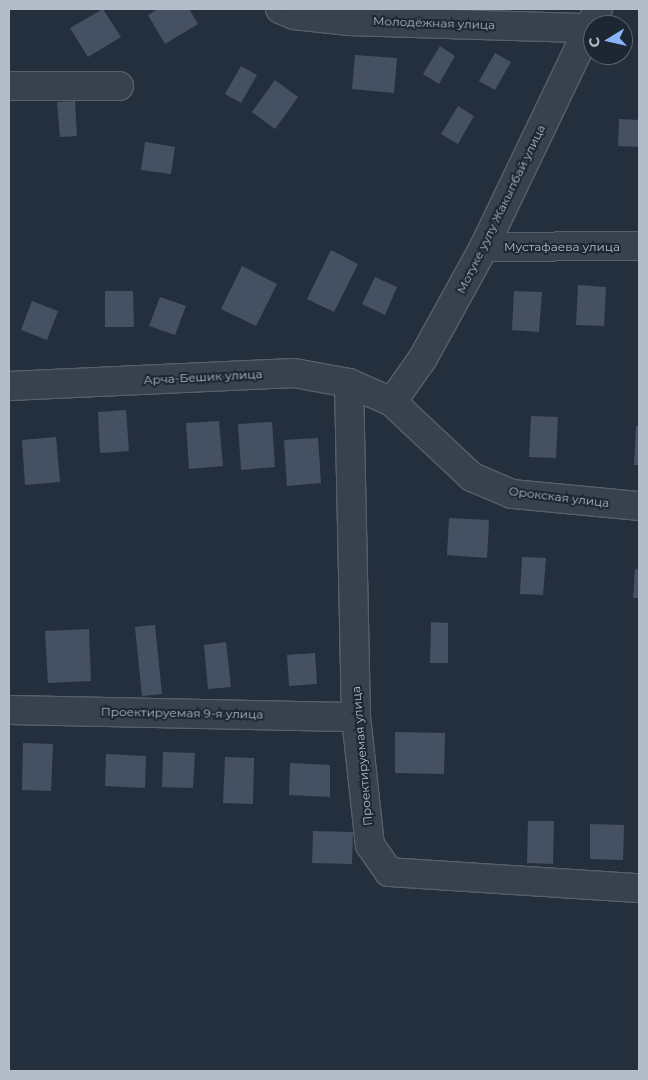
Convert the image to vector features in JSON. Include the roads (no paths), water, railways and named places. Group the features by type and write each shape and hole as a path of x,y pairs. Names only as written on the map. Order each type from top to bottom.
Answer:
{"street":[{"name":"Молодёжная улица","path":"280,9 294,16 348,21 583,18"},
{"name":"Мотуке уулу Жакыпбай улица","path":"392,402 424,358 484,248 583,41"},
{"path":"9,86 119,86"},
{"name":"Мустафаева улица","path":"484,248 639,246"},
{"name":"Арча-Бешик улица","path":"9,386 294,373 349,383 392,402"},
{"name":"Проектируемая улица","path":"349,383 356,717 370,845 389,872 639,888"},
{"name":"Орокская улица","path":"392,402 472,477 512,494 639,506"},
{"name":"Проектируемая 9-я улица","path":"9,710 356,717"}]}
